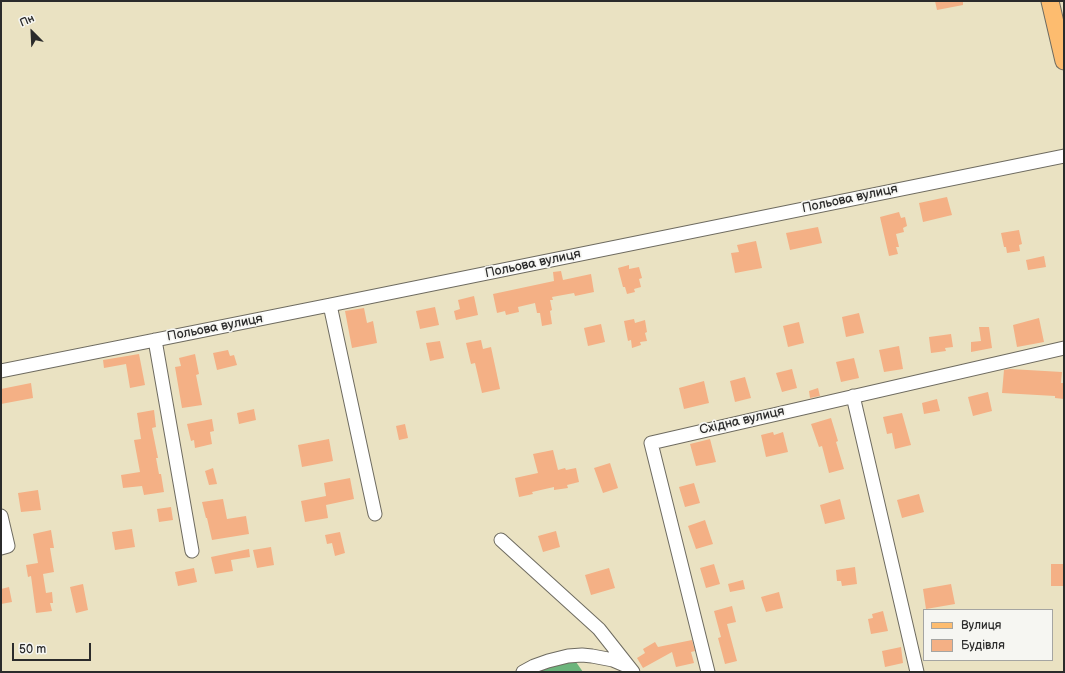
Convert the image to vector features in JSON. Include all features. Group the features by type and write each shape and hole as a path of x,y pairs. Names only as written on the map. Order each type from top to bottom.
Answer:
{"main road":[{"path":"1056,9 1064,61"}],"street":[{"name":"Польова вулиця","path":"1,371 1064,156"},
{"path":"330,305 376,514"},
{"path":"155,340 192,551"},
{"name":"Східна вулиця","path":"708,672 651,442 1064,348"},
{"path":"853,396 917,672"},
{"path":"1,516 8,546 1,548"},
{"path":"501,540 599,629 630,669"},
{"path":"523,672 548,661 568,656 592,656 613,660 630,669"}],"green space":[{"path":"568,656 576,662 583,672 523,672"}],"building":[{"path":"935,1 963,1 963,5 937,10"},
{"path":"947,197 952,215 923,222 919,203"},
{"path":"899,212 901,218 905,217 907,226 903,228 904,232 896,234 899,247 896,247 898,254 889,256 880,217"},
{"path":"818,227 822,243 790,250 786,233"},
{"path":"1019,230 1022,244 1019,245 1020,251 1007,253 1001,233"},
{"path":"756,241 762,268 735,273 731,253 739,252 737,245"},
{"path":"1044,256 1046,267 1028,270 1026,260"},
{"path":"629,265 629,269 639,267 642,278 639,279 641,287 634,289 635,292 627,294 625,287 623,287 618,268"},
{"path":"561,271 563,280 591,274 594,292 575,296 574,293 552,297 553,300 550,300 552,310 550,311 552,324 542,326 540,313 537,313 535,303 518,307 519,312 506,315 505,311 497,313 493,294 554,281 553,272"},
{"path":"474,296 478,315 456,320 454,311 460,309 458,300"},
{"path":"435,307 439,325 420,329 416,311"},
{"path":"364,308 367,323 373,321 377,343 352,348 345,311"},
{"path":"859,313 864,333 846,337 842,317"},
{"path":"1039,318 1044,342 1017,347 1013,325"},
{"path":"634,319 635,323 645,320 647,332 645,333 647,341 640,342 641,345 632,348 631,340 628,341 624,321"},
{"path":"799,322 804,343 788,347 783,326"},
{"path":"601,324 605,342 588,346 584,328"},
{"path":"979,327 989,327 992,348 971,352 971,342 981,341"},
{"path":"951,334 953,347 945,348 946,351 931,353 929,337"},
{"path":"481,340 483,349 491,347 500,389 482,393 475,363 471,364 466,343"},
{"path":"440,341 444,358 430,361 426,343"},
{"path":"899,346 903,369 884,372 879,350"},
{"path":"228,350 230,356 234,355 237,365 217,370 213,353"},
{"path":"139,354 145,385 130,388 126,364 104,368 103,360"},
{"path":"195,354 199,374 196,375 202,405 182,408 175,367 181,366 179,358"},
{"path":"854,358 859,378 841,382 836,362"},
{"path":"792,369 797,388 782,392 776,373"},
{"path":"1010,369 1062,372 1061,383 1064,383 1064,399 1055,398 1055,396 1002,393 1004,370"},
{"path":"745,377 751,398 735,402 730,381"},
{"path":"704,381 709,403 684,409 679,388"},
{"path":"31,383 33,398 1,404 1,389"},
{"path":"818,388 820,396 810,398 809,391"},
{"path":"988,392 992,411 973,416 968,397"},
{"path":"937,399 940,411 924,414 922,403"},
{"path":"254,409 256,420 239,424 237,413"},
{"path":"154,410 156,427 152,428 158,458 156,458 159,474 161,474 164,492 144,495 142,486 123,488 121,475 140,472 134,440 141,439 137,413"},
{"path":"902,413 911,445 895,449 892,433 887,434 883,417"},
{"path":"831,418 844,469 829,473 822,446 819,447 811,424"},
{"path":"212,419 214,431 210,432 212,444 195,448 194,440 191,441 187,424"},
{"path":"405,424 408,438 399,440 396,426"},
{"path":"773,432 774,435 783,432 788,452 766,457 761,435"},
{"path":"329,439 333,461 302,467 298,445"},
{"path":"710,439 716,462 696,466 690,444"},
{"path":"553,450 558,470 565,468 566,470 576,468 579,482 567,485 568,488 554,490 554,487 532,492 533,494 519,497 515,478 538,473 533,454"},
{"path":"610,463 618,488 603,493 594,468"},
{"path":"213,468 217,484 209,485 205,471"},
{"path":"350,478 354,499 326,505 328,518 305,522 301,501 326,496 324,483"},
{"path":"694,483 700,503 685,507 679,487"},
{"path":"38,490 41,510 21,512 18,493"},
{"path":"919,494 924,512 902,518 897,500"},
{"path":"223,499 227,519 246,516 249,534 212,540 202,502"},
{"path":"840,499 845,519 825,524 820,505"},
{"path":"171,507 173,520 159,522 157,509"},
{"path":"705,520 713,544 696,549 688,526"},
{"path":"132,529 135,547 115,550 112,532"},
{"path":"51,530 54,548 50,548 54,572 43,574 46,593 52,592 53,603 50,603 52,611 36,613 31,576 28,577 26,565 38,563 33,534"},
{"path":"556,531 560,547 543,552 538,536"},
{"path":"340,532 345,553 335,556 332,543 327,544 325,535"},
{"path":"271,547 274,565 257,568 253,550"},
{"path":"249,549 250,557 231,560 233,571 215,574 211,557"},
{"path":"714,564 720,584 706,588 700,568"},
{"path":"1051,564 1064,564 1064,586 1051,586"},
{"path":"855,567 857,584 842,586 841,581 837,581 836,570"},
{"path":"194,568 197,582 178,586 175,572"},
{"path":"609,568 615,588 591,595 585,575"},
{"path":"743,580 745,589 730,592 728,584"},
{"path":"83,584 88,610 76,613 70,587"},
{"path":"951,584 955,604 926,609 923,589"},
{"path":"9,587 12,602 1,604 1,589"},
{"path":"779,592 783,608 766,612 761,597"},
{"path":"732,606 736,622 727,624 737,661 725,664 718,638 721,637 714,611"},
{"path":"883,611 888,631 871,634 868,619 873,618 872,614"},
{"path":"692,640 695,651 691,652 694,663 676,667 672,652 643,668 637,658 645,653 643,649 655,642 658,647"},
{"path":"901,647 903,663 885,667 882,651"}]}
